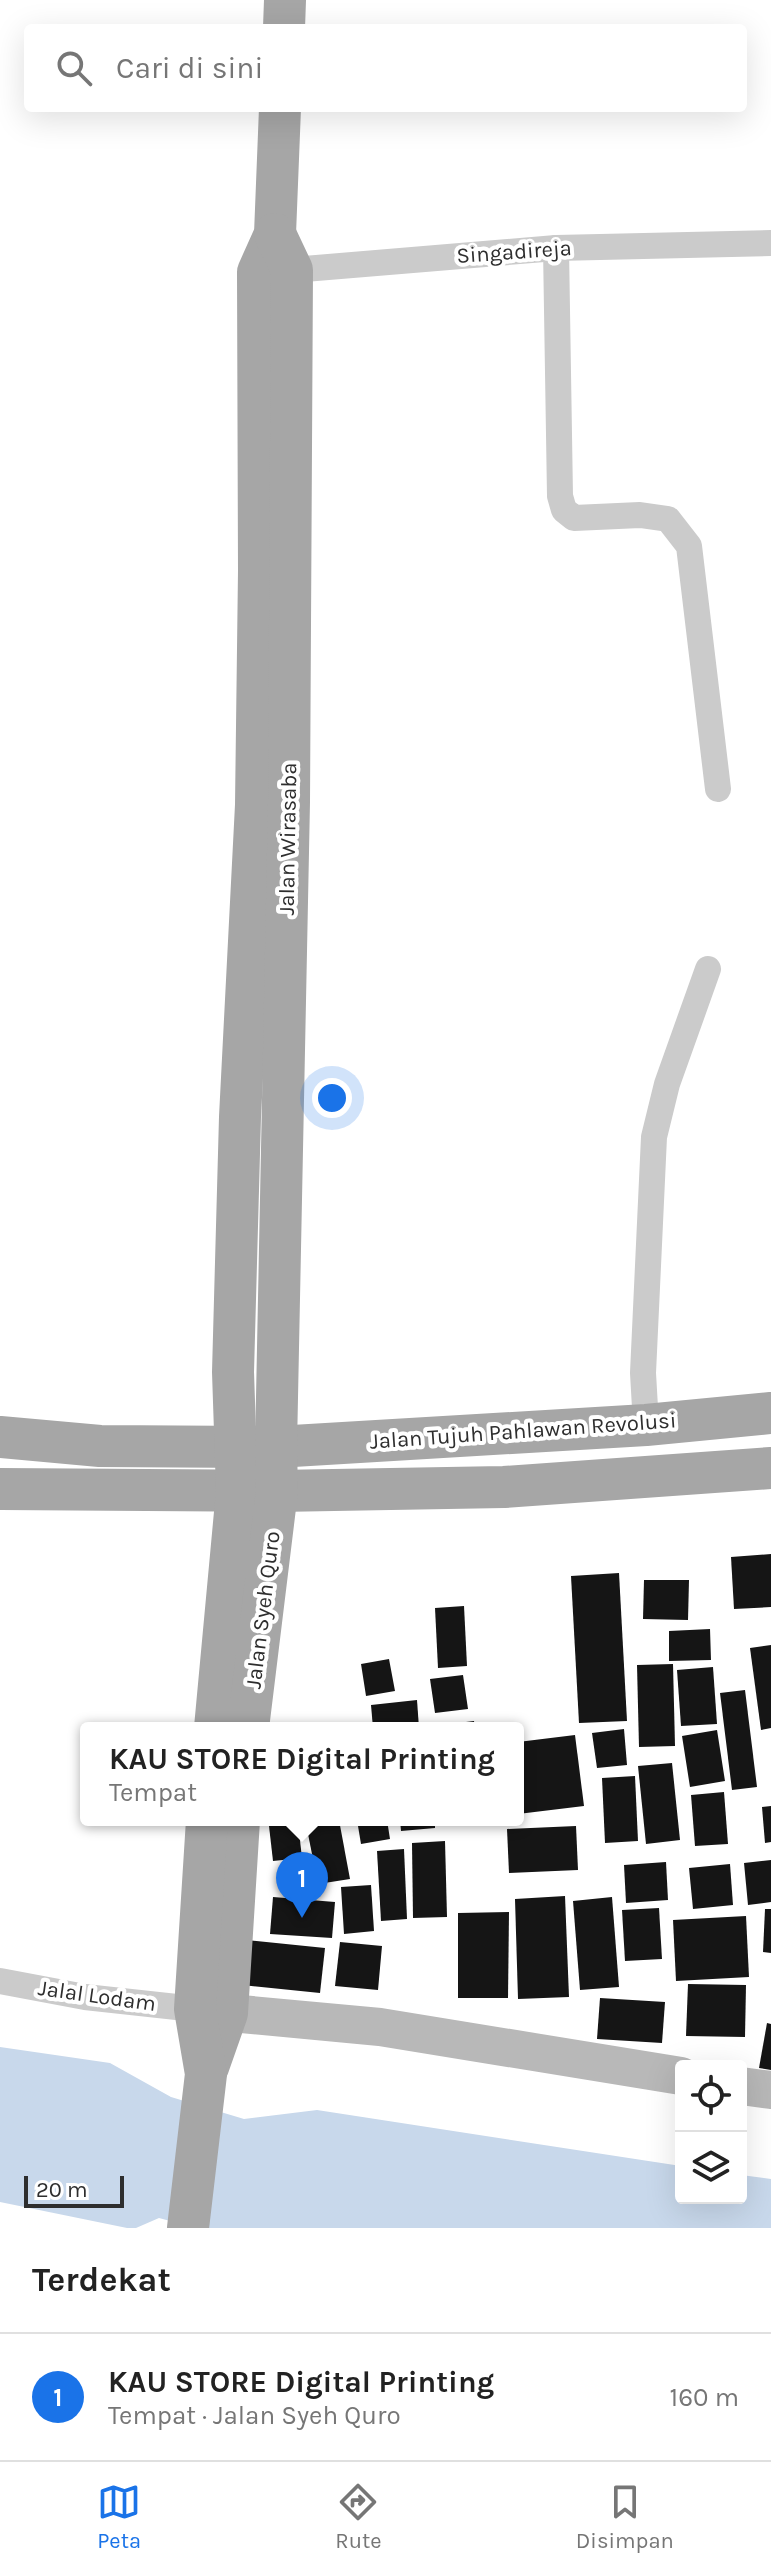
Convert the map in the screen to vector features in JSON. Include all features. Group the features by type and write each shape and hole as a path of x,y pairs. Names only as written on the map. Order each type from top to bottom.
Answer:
{"main road":[{"path":"284,24 285,0"},
{"name":"Jalan Wirasaba","path":"257,1491 256,1446 233,1372 240,1117 256,805 259,571 280,112"},
{"name":"Jalan Tujuh Pahlawan Revolusi","path":"0,1437 100,1446 256,1446 646,1425 771,1413"},
{"path":"0,1489 257,1491 504,1487 771,1468"},
{"name":"Jalan Syeh Quro","path":"216,1722 257,1491"},
{"name":"Jalan Syeh Quro","path":"248,1722 257,1491"},
{"path":"207,1826 211,2011"},
{"path":"188,2228 211,2011 238,1826"}],"street":[{"name":"Singadireja","path":"275,259 771,243"},
{"path":"556,248 560,496 564,510 574,518 640,515 668,519 689,546 718,789"},
{"path":"646,1425 643,1373 654,1137 667,1084 708,969"},
{"name":"Jalal Lodam","path":"0,1981 85,1997 211,2011"},
{"path":"211,2011 380,2027 675,2075"},
{"path":"747,2087 771,2090"}],"water":[{"path":"0,2047 110,2063 171,2097 244,2119 317,2110 675,2165 675,2204 747,2204 747,2176 771,2179 771,2228 196,2228 159,2218 136,2228 127,2228 0,2202"}],"building":[{"path":"771,1554 771,1607 734,1609 731,1557"},
{"path":"619,1573 627,1721 579,1723 571,1576"},
{"path":"644,1580 689,1580 688,1620 643,1619"},
{"path":"464,1606 467,1666 438,1668 435,1608"},
{"path":"710,1629 711,1660 669,1661 669,1631"},
{"path":"771,1645 771,1728 761,1730 750,1648"},
{"path":"389,1659 395,1691 366,1696 361,1664"},
{"path":"673,1664 675,1746 639,1747 637,1665"},
{"path":"713,1667 717,1724 681,1726 677,1670"},
{"path":"463,1675 468,1709 435,1713 430,1679"},
{"path":"745,1690 757,1787 732,1790 720,1693"},
{"path":"417,1700 419,1722 372,1722 371,1705"},
{"path":"624,1729 627,1765 597,1768 592,1733"},
{"path":"717,1730 725,1781 690,1787 682,1736"},
{"path":"575,1735 584,1806 524,1813 524,1741"},
{"path":"672,1763 680,1840 646,1844 638,1766"},
{"path":"635,1776 638,1841 605,1843 602,1778"},
{"path":"724,1792 728,1844 695,1846 691,1795"},
{"path":"771,1806 771,1842 765,1843 762,1807"},
{"path":"269,1826 298,1826 302,1858 273,1861"},
{"path":"306,1826 340,1826 350,1879 318,1884"},
{"path":"358,1826 388,1826 390,1839 361,1844"},
{"path":"401,1826 435,1826 435,1828 401,1831"},
{"path":"576,1826 578,1870 509,1873 507,1829"},
{"path":"445,1841 447,1917 413,1918 412,1843"},
{"path":"404,1849 407,1919 381,1921 377,1851"},
{"path":"771,1860 771,1902 748,1905 744,1863"},
{"path":"666,1862 668,1900 626,1903 624,1865"},
{"path":"730,1864 733,1905 693,1909 689,1868"},
{"path":"371,1885 374,1931 344,1934 341,1887"},
{"path":"565,1896 569,1997 518,1999 515,1899"},
{"path":"273,1897 335,1902 332,1938 270,1934"},
{"path":"612,1897 619,1987 580,1990 573,1901"},
{"path":"659,1908 662,1959 625,1961 622,1910"},
{"path":"765,1909 771,1909 771,1953 763,1952"},
{"path":"509,1912 508,1998 458,1998 458,1913"},
{"path":"746,1916 749,1977 676,1981 673,1920"},
{"path":"247,1940 325,1948 320,1993 242,1985"},
{"path":"340,1942 382,1946 378,1990 335,1986"},
{"path":"688,1984 746,1985 745,2037 686,2036"},
{"path":"600,1998 665,2002 662,2043 597,2039"},
{"path":"767,2023 771,2024 771,2070 759,2068"}],"place":[{"name":"KAU STORE Digital Printing","path":"302,1918"}]}
